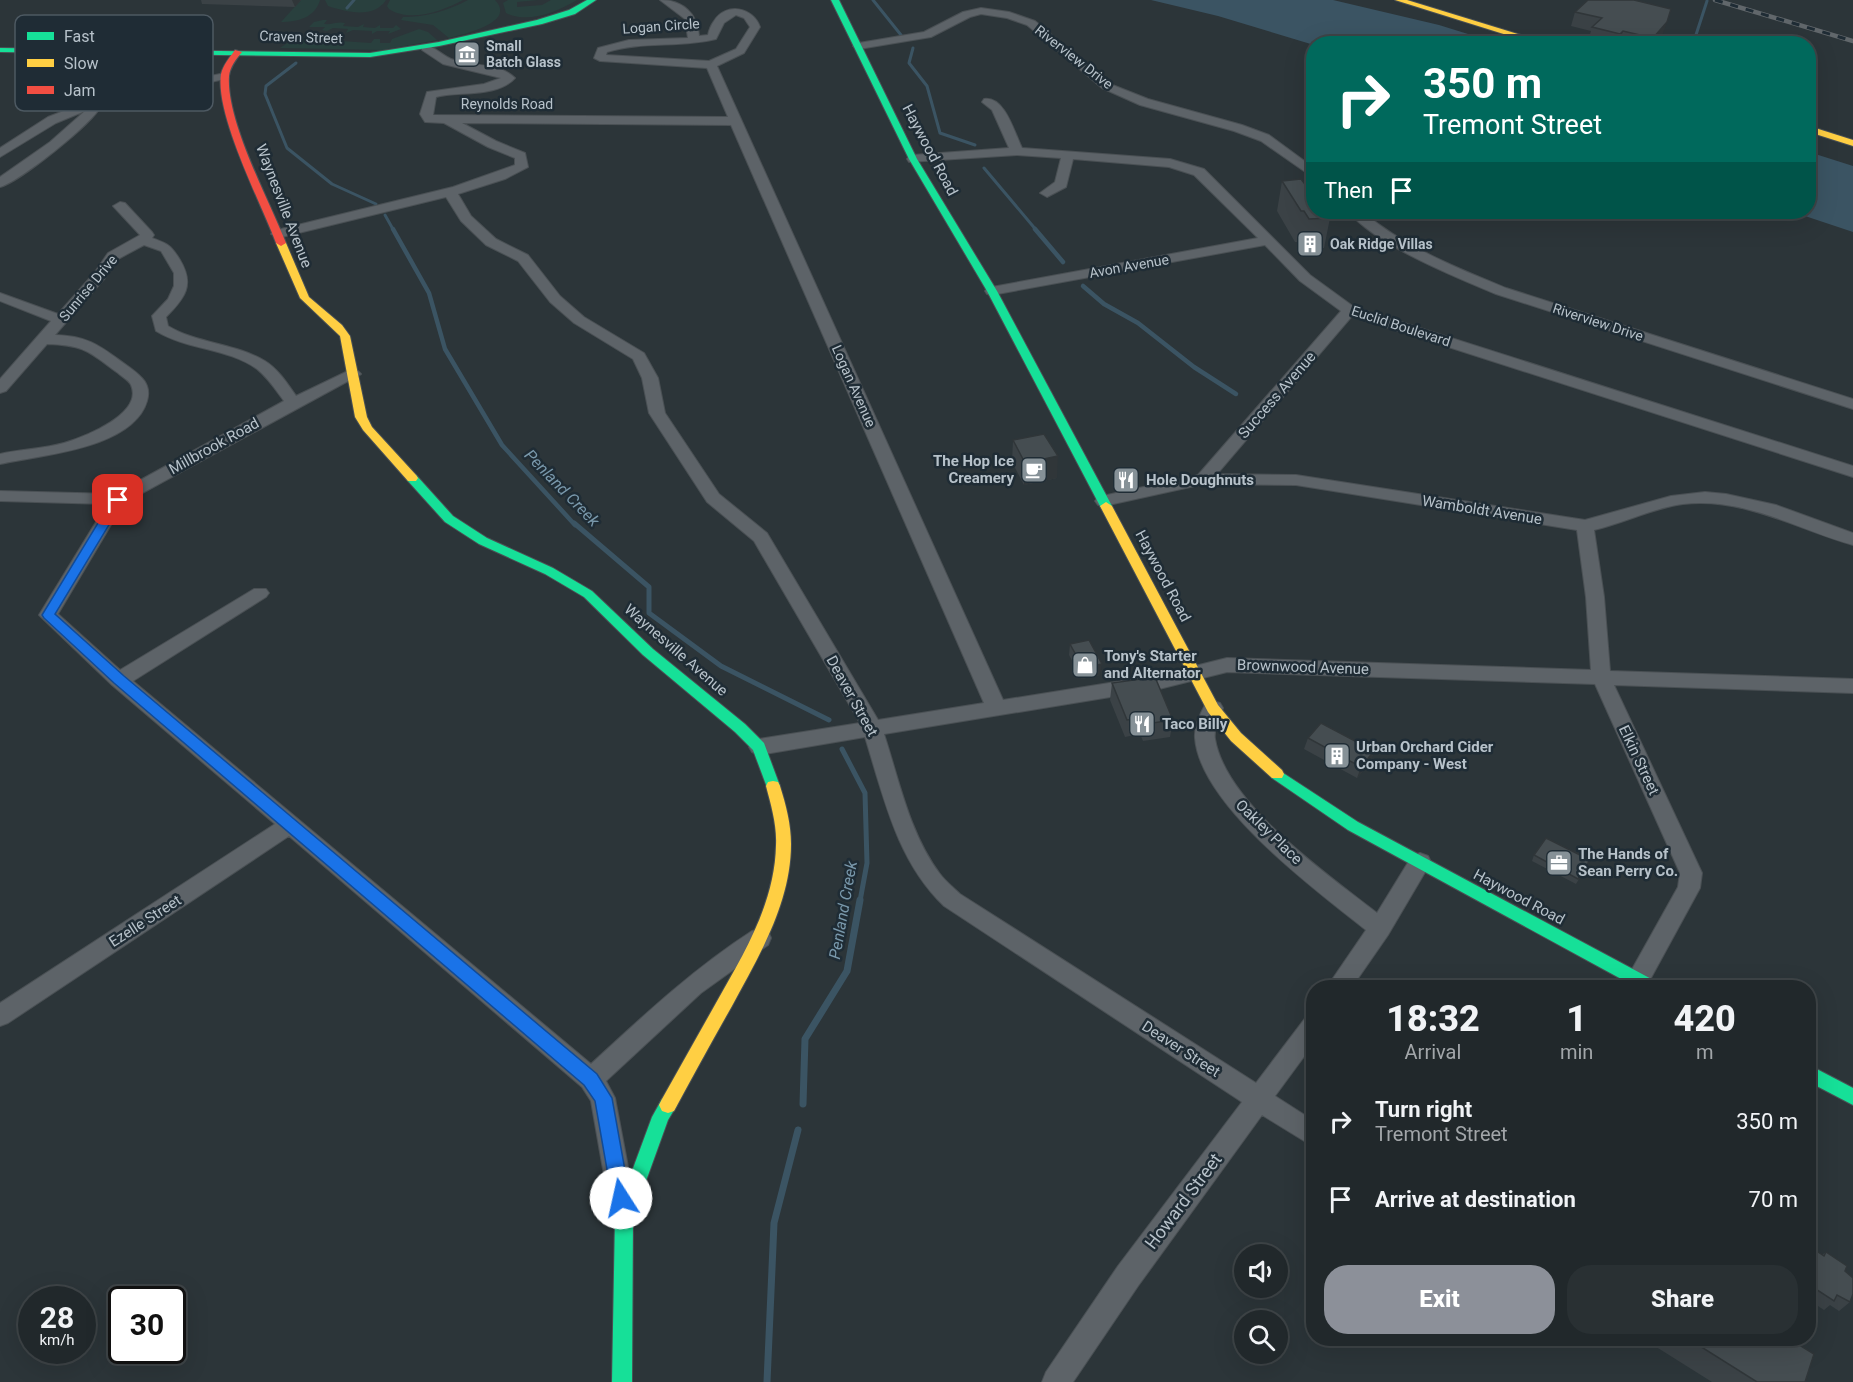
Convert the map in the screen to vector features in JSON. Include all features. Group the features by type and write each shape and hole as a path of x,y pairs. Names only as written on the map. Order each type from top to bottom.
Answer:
{"street":[{"name":"Craven Street","path":"213,52 352,56 426,48 559,17 580,9 592,0"},
{"path":"665,0 689,16 694,24 694,39"},
{"name":"Haywood Road","path":"835,0 913,159 992,291 1213,708 1232,735 1284,782 1420,862 1638,980"},
{"path":"1399,0 1519,36"},
{"name":"Riverview Drive","path":"859,46 927,35 967,14 981,10 1010,15 1031,22 1106,86 1144,102 1238,128 1265,138 1306,168"},
{"name":"Logan Circle","path":"734,12 742,12 753,20 755,27 740,51 711,65 600,58 602,50 622,44 684,42 694,39 712,37 719,21 734,12"},
{"path":"426,48 435,57 503,74 509,78 506,82 496,85 430,95 426,114 429,119 446,119"},
{"name":"Craven Street","path":"0,50 15,50"},
{"path":"213,79 225,76 238,52"},
{"name":"Logan Avenue","path":"711,65 996,707"},
{"name":"Waynesville Avenue","path":"225,76 232,117 278,234 293,279 310,306 344,333 353,374 357,408 367,428 449,519 483,541 549,572 588,594 648,652 716,707 759,747 775,790 784,828 784,862 776,901 762,936 661,1117 624,1217 622,1382"},
{"path":"988,102 997,108 1017,151"},
{"path":"0,153 52,120 77,111"},
{"path":"0,183 94,111"},
{"name":"Reynolds Road","path":"446,119 737,121"},
{"name":"Reynolds Road","path":"278,234 360,216 501,178 522,167 521,156 492,144 446,119"},
{"path":"1816,131 1853,143"},
{"name":"Euclid Boulevard","path":"913,159 1017,151 1170,163 1189,167 1219,190 1305,278 1349,310 1853,472"},
{"path":"1047,194 1061,184 1068,154"},
{"name":"Deaver Street","path":"450,192 466,218 491,242 523,258 555,299 579,320 639,356 650,378 657,413 713,498 761,537 872,727 901,817 917,857 933,882 952,900 1306,1130"},
{"path":"120,206 147,235 144,240 166,248 181,273 179,293 159,316 161,328 177,338 225,351 259,364 273,376 293,403"},
{"name":"Riverview Drive","path":"1364,219 1380,233 1460,274 1501,291 1853,404"},
{"name":"Sunrise Drive","path":"1,387 63,319 113,256 132,244 144,240"},
{"name":"Avon Avenue","path":"992,291 1267,240"},
{"path":"0,297 11,299 53,318 63,319"},
{"name":"Success Avenue","path":"1204,479 1349,310"},
{"path":"0,459 62,449 86,441 118,424 138,406 142,399 142,387 138,381 96,350 77,341 45,339"},
{"name":"Millbrook Road","path":"118,500 293,403 353,374"},
{"name":"Wamboldt Avenue","path":"1104,501 1204,479 1296,480 1585,526 1603,523 1682,499 1724,498 1748,503 1853,538"},
{"path":"0,496 118,500 48,615 119,680 591,1079 603,1098 624,1217"},
{"name":"Elkin Street","path":"1585,526 1595,597 1601,677 1691,873 1689,888 1647,980"},
{"path":"119,680 260,593"},
{"name":"Brownwood Avenue","path":"759,747 1159,682 1227,665 1853,686"},
{"name":"Oakley Place","path":"1213,708 1204,736 1210,760 1240,806 1290,855 1380,928"},
{"name":"Ezelle Street","path":"0,1016 290,825"},
{"path":"1344,980 1380,928 1420,862"},
{"path":"591,1079 694,985 728,957 762,936"},
{"name":"Howard Street","path":"1056,1382 1128,1276 1306,1035"},
{"path":"1816,1077 1853,1097"}],"green space":[{"path":"301,0 320,0 314,11 305,18 281,22"},
{"path":"325,0 386,0 374,10 359,12 328,6"},
{"path":"390,0 463,0 426,14 407,15 389,9 387,6"},
{"path":"468,0 495,0 500,8 499,15 486,26 449,38 433,25 401,20 403,17 436,13"},
{"path":"508,0 538,0 517,2 517,7 542,5 551,0 577,0 552,12 524,17 506,13 503,3"},
{"path":"327,20 324,24 345,23 343,26 358,27 364,24 363,27 375,28 380,25 380,28 393,28 396,25 401,29 388,34 390,31 377,31 372,34 372,31 353,30 346,33 348,29 333,28 327,31 322,30 325,27 309,27 314,22"},
{"path":"419,29 428,32 437,40 383,50 280,48 302,33 298,36 312,39 316,36 323,36 321,40 337,41 344,38 341,41 371,43 374,39 380,39 380,43 390,43 392,39"}],"water":[{"path":"1151,0 1333,0 1439,25 1474,36 1306,36 1306,43 1218,16"},
{"path":"1816,154 1853,166 1853,232 1814,219 1816,219"}],"building":[{"path":"1588,0 1634,0 1671,9 1667,22 1655,36 1623,31 1620,34 1592,27 1602,18 1575,12"},
{"path":"1301,179 1306,186 1306,214 1301,211 1282,181"},
{"path":"1044,434 1058,456 1025,463 1013,440"},
{"path":"1089,640 1102,664 1083,668 1070,644"},
{"path":"1155,677 1173,720 1146,724 1143,718 1127,720 1112,683"},
{"path":"1321,723 1374,751 1361,767 1308,738"},
{"name":"The Hands of Sean Perry Co.","path":"1546,838 1590,860 1578,879 1534,855"},
{"path":"1818,1252 1824,1256 1826,1252 1847,1266 1845,1271 1853,1278 1853,1294 1850,1302 1837,1295 1834,1301 1816,1289 1816,1255"},
{"path":"1700,1346 1801,1346 1814,1354 1805,1382 1757,1382"}],"waterway":[{"name":"Penland Creek","path":"347,8 354,0"},
{"path":"873,0 901,35"},
{"path":"1696,36 1707,1"},
{"path":"913,48 909,63 927,86 940,133 975,145"},
{"name":"Penland Creek","path":"296,63 266,86 265,94 287,148 332,184 376,204"},
{"path":"984,168 1037,231"},
{"name":"Penland Creek","path":"385,215 394,231"},
{"name":"Penland Creek","path":"393,229 429,293 445,349 502,445 575,525"},
{"path":"1035,229 1063,262"},
{"path":"1083,286 1104,304 1138,323 1194,367 1236,394"},
{"name":"Penland Creek","path":"574,523 649,587 649,613 721,666 829,720"},
{"name":"Penland Creek","path":"842,749 865,793 867,863 860,901"},
{"name":"Penland Creek","path":"803,1104 805,1039 847,971 860,900"},
{"name":"Penland Creek","path":"767,1382 774,1223 798,1130"}],"railway":[{"path":"1715,0 1853,41"}],"traffic: fast":[{"path":"213,53 370,55 439,44 539,22 572,12 592,0"},
{"path":"835,0 913,159 992,291 1106,506"},
{"path":"0,50 15,50"},
{"path":"412,478 449,519 483,541 549,571 588,594 648,652 740,728 759,747 773,786"},
{"path":"1277,774 1353,826 1638,980"},
{"path":"1816,1077 1853,1097"},
{"path":"622,1382 624,1217 661,1117 668,1105"}],"traffic: slow":[{"path":"1399,0 1519,36"},
{"path":"1816,131 1853,143"},
{"path":"281,243 305,298 345,336 361,417 367,428 412,478"},
{"path":"1106,506 1213,708 1236,737 1277,774"},
{"path":"668,1105 755,947 776,896 782,870 784,843 781,815 773,786"}],"traffic: jam":[{"path":"238,52 228,66 225,76 230,114 246,160 281,243"}],"place":[{"name":"Small Batch Glass","path":"467,54"},
{"name":"Oak Ridge Villas","path":"1310,244"},
{"name":"The Hop Ice Creamery","path":"1034,470"},
{"name":"Hole Doughnuts","path":"1126,480"},
{"name":"Tony's Starter and Alternator","path":"1085,665"},
{"name":"Taco Billy","path":"1142,724"},
{"name":"Urban Orchard Cider Company - West","path":"1337,756"},
{"name":"The Hands of Sean Perry Co.","path":"1559,863"}],"route":[{"path":"118,500 48,615 119,680 591,1079 603,1098 621,1198"}]}
